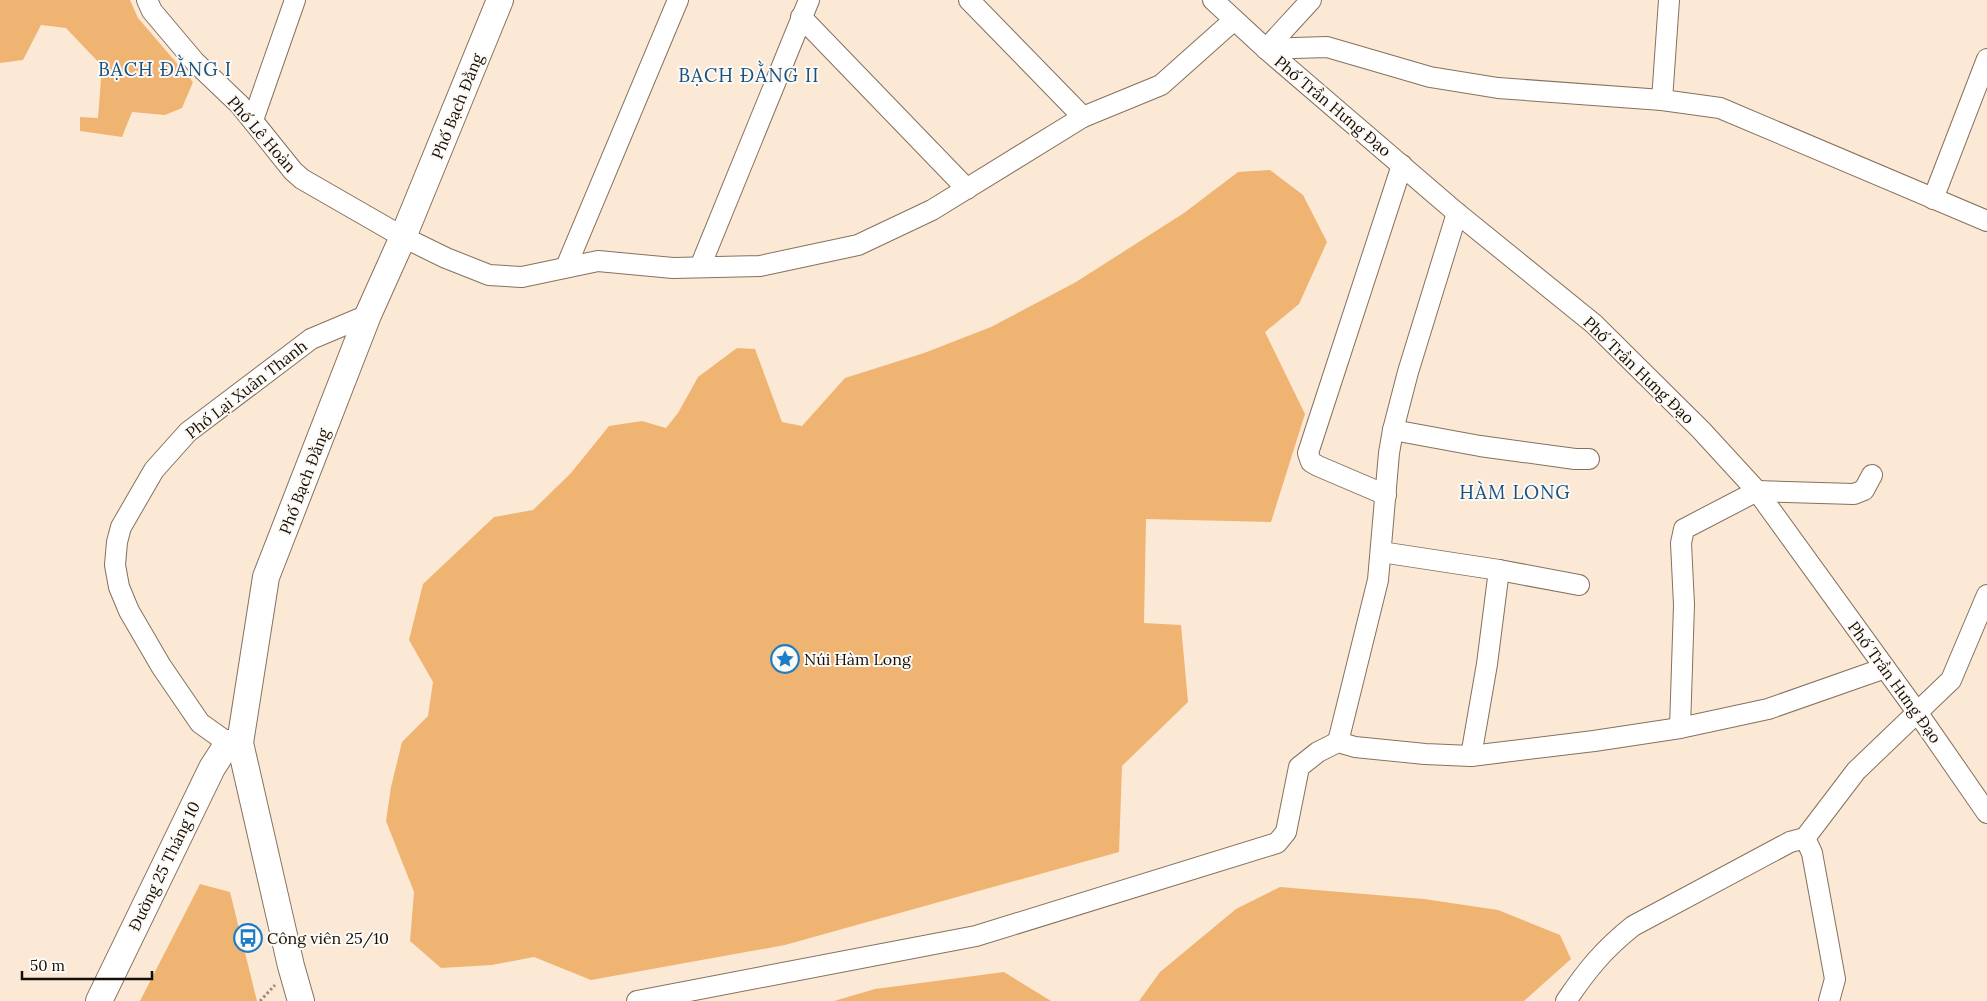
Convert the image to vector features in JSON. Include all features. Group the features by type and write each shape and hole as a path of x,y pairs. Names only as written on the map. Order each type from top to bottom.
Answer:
{"main road":[{"name":"Phố Bạch Đằng","path":"297,996 234,743 266,578 368,315 403,237 500,0"},
{"name":"Đường 25 Tháng 10","path":"99,1001 212,768 234,743"}],"street":[{"name":"Phố Lê Hoàn","path":"147,0 152,11 195,62 252,120 293,171 302,179 403,237 446,258 489,274 522,276 598,261 673,268 760,266 858,246 932,210 1083,117 1161,85 1234,20"},
{"path":"252,120 295,0"},
{"path":"566,268 678,0"},
{"path":"969,0 1083,117"},
{"name":"Phố Trần Hưng Đạo","path":"1213,0 1266,50 1457,213 1594,324 1701,430 1757,491 1917,712 1987,813"},
{"path":"1266,50 1311,0"},
{"path":"1662,100 1670,0"},
{"path":"700,267 805,9 967,189"},
{"path":"1266,50 1327,47 1430,76 1488,86 1662,100 1720,108 1987,221"},
{"path":"1932,199 1987,59"},
{"path":"1386,495 1314,464 1308,453 1402,165"},
{"path":"1338,742 1378,580 1389,453 1393,430 1408,372 1457,213"},
{"name":"Phố Lại Xuân Thanh","path":"234,743 200,724 161,666 129,611 118,587 115,565 116,542 121,526 154,470 194,427 311,339 368,315"},
{"path":"1393,430 1480,446 1575,459 1589,459"},
{"path":"1680,728 1684,605 1681,543 1684,529 1757,491 1854,494 1864,490 1872,475"},
{"path":"1381,552 1499,570 1579,586"},
{"path":"1471,756 1487,664 1499,570"},
{"path":"1566,1001 1589,968 1610,944 1633,926 1790,842 1805,838 1856,771 1952,680 1987,595"},
{"path":"637,1001 976,936 1277,843 1286,832 1299,768 1318,752 1338,742 1355,747 1425,754 1471,756 1585,742 1680,728 1768,709 1884,668"},
{"path":"1805,838 1812,853 1835,979 1829,1001"}],"shaded area":[{"path":"0,0 130,0 138,18 193,82 182,108 165,115 132,112 122,137 80,131 80,117 98,118 102,66 66,28 41,25 23,60 0,63"},
{"path":"1270,170 1303,195 1327,242 1299,304 1265,332 1305,414 1271,522 1146,519 1144,623 1181,625 1188,702 1122,766 1119,852 785,945 591,980 534,957 492,965 441,968 410,941 414,892 386,821 391,787 402,742 428,716 433,682 409,640 423,584 494,517 533,510 571,473 609,426 642,421 666,428 678,413 698,377 737,348 755,349 782,422 802,426 845,378 924,353 991,327 1076,282 1184,213 1238,172"},
{"path":"200,884 230,892 257,1001 140,1001"},
{"path":"1280,887 1424,899 1498,910 1560,935 1571,959 1524,1001 1139,1001 1160,972 1236,909"},
{"path":"1004,972 1051,1001 834,1001 875,989"}],"place":[{"name":"Núi Hàm Long","path":"785,659"},
{"name":"Công viên 25/10","path":"248,938"}],"district":[{"name":"BẠCH ĐẰNG I","path":"165,69"},
{"name":"BẠCH ĐẰNG II","path":"749,75"},
{"name":"HÀM LONG","path":"1515,492"}]}
